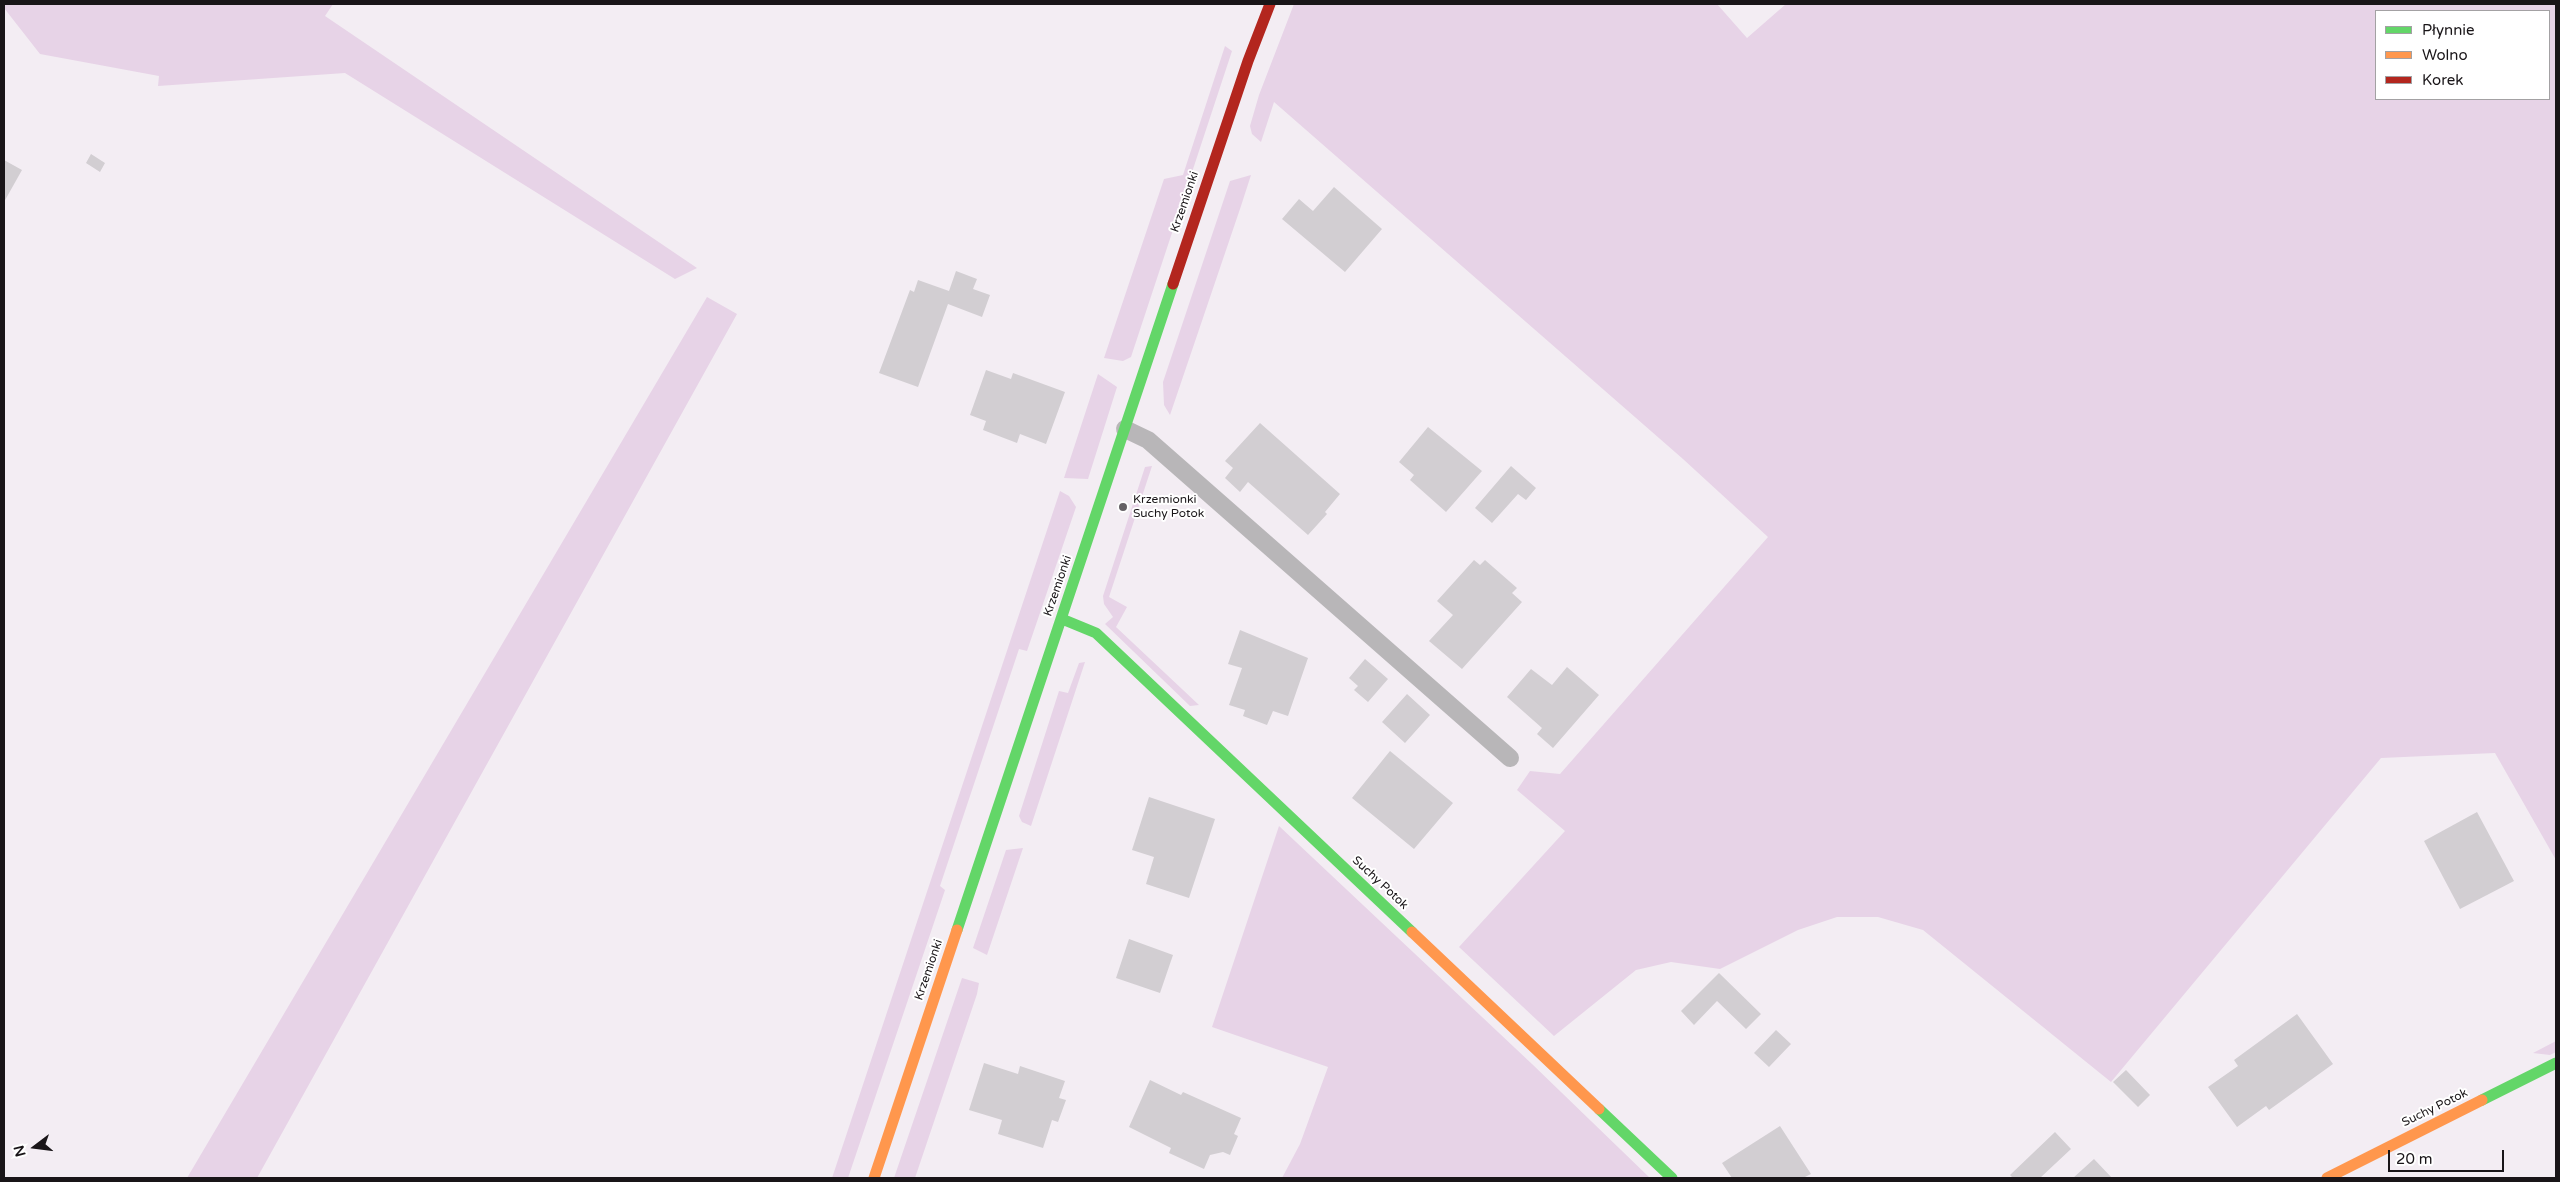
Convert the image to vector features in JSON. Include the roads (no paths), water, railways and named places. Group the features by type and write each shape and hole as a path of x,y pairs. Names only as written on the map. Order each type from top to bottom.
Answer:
{"street":[{"name":"Krzemionki","path":"874,1178 1248,61 1270,4"},
{"name":"Suchy Potok","path":"1062,619 1096,633 1672,1178"},
{"name":"Suchy Potok","path":"2338,1176 2556,1063"}],"lane":[{"path":"1126,429 1148,440 1510,758"}],"place":[{"name":"Krzemionki Suchy Potok","path":"1123,507"}]}
